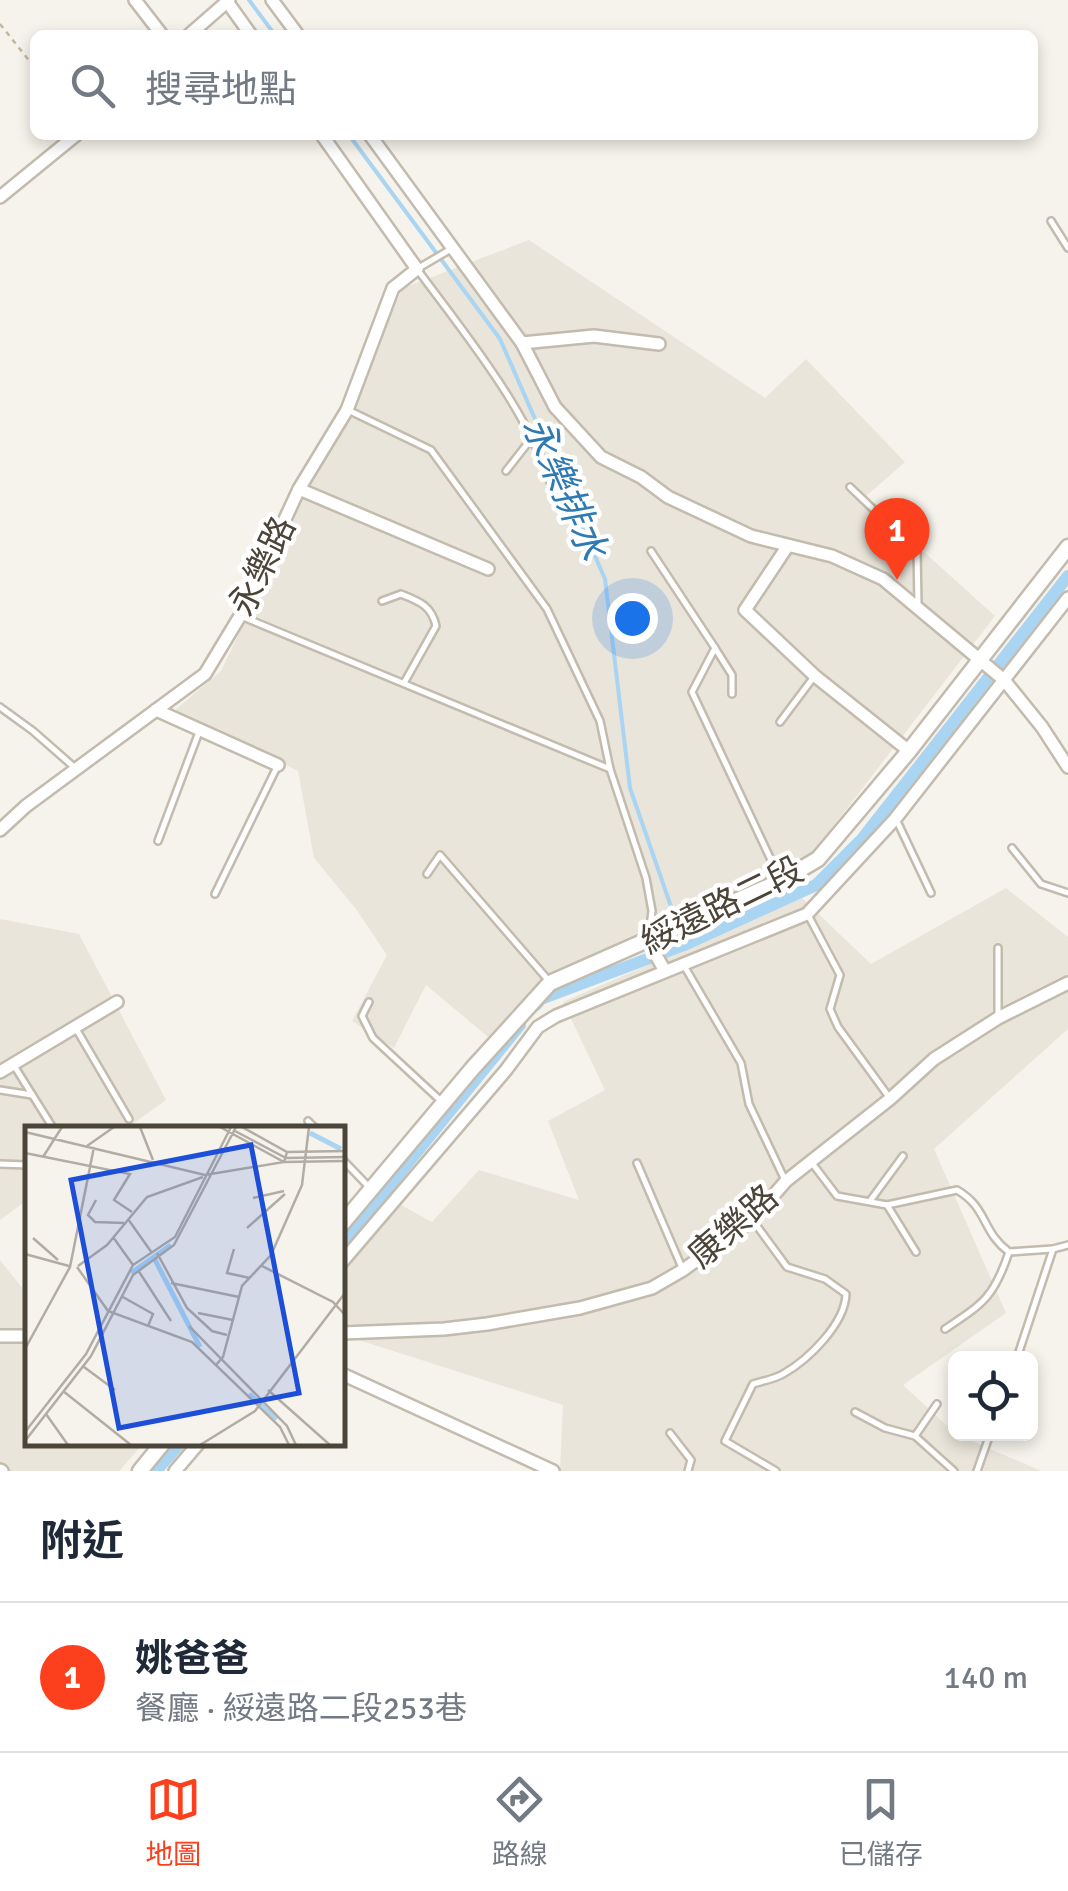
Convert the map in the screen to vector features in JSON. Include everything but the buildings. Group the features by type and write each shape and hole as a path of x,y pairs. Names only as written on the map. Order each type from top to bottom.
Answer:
{"street":[{"path":"135,0 158,30"},
{"path":"272,0 294,30"},
{"path":"195,30 227,1 247,30"},
{"path":"0,197 70,140"},
{"path":"326,140 418,269"},
{"path":"373,140 447,251 522,343 555,407 601,457 642,477 668,496 750,536 832,556 882,578 1001,678 1042,727 1068,767"},
{"name":"永樂路","path":"0,830 16,814 205,674 240,616 300,489 347,410 393,288 418,269"},
{"path":"522,343 594,336 659,344"},
{"path":"300,489 488,569"},
{"name":"綏遠路二段","path":"345,1220 550,983 654,940 781,881 818,859 909,751 1068,547"},
{"path":"787,548 745,610 814,676 909,751"},
{"name":"綏遠路二段","path":"345,1258 538,1027 556,1016 807,914 896,819 1001,678 1068,598"},
{"path":"156,710 278,765"},
{"path":"654,940 665,971"},
{"name":"康樂路","path":"345,1333 444,1330 580,1308 652,1288 752,1220 786,1181 890,1100 934,1059 998,1018 1068,983"},
{"path":"0,1072 117,1002"},
{"path":"345,1375 553,1471"},
{"path":"140,1471 160,1446"},
{"path":"175,1471 196,1446"}],"lane":[{"path":"1051,220 1068,248"},
{"name":"永樂路","path":"418,269 447,251"},
{"path":"418,269 478,351 547,467 556,502"},
{"path":"347,410 430,450 546,609 600,721 610,769 646,878 654,940"},
{"path":"506,472 530,439"},
{"path":"850,487 917,551 918,605"},
{"path":"652,551 732,676 732,694"},
{"path":"382,601 401,594 422,603 434,614 436,626 404,683"},
{"path":"240,616 610,769"},
{"path":"715,648 692,692 781,881"},
{"path":"780,722 814,676"},
{"path":"0,707 76,769"},
{"path":"158,841 200,730"},
{"path":"214,894 278,765"},
{"path":"896,819 931,894"},
{"path":"1012,848 1041,884 1068,893"},
{"path":"427,874 440,855 550,983"},
{"path":"807,914 840,975 830,1010 890,1100"},
{"path":"998,948 998,1018"},
{"path":"682,964 741,1063 749,1104 786,1181"},
{"path":"368,1002 362,1016 373,1038 443,1104"},
{"path":"76,1027 128,1118"},
{"path":"14,1064 52,1126"},
{"path":"0,1090 32,1095"},
{"path":"308,1121 313,1126"},
{"path":"870,1201 903,1156"},
{"path":"345,1161 371,1190"},
{"path":"637,1163 683,1270"},
{"path":"812,1163 837,1196 886,1206 957,1190 976,1200 993,1241 1008,1252 1068,1245"},
{"path":"0,1164 25,1165"},
{"path":"886,1206 916,1252"},
{"path":"752,1220 786,1267 826,1279 846,1294 840,1317 802,1362 780,1377 752,1384 733,1418 725,1441 776,1471"},
{"path":"1019,1351 1052,1249"},
{"path":"945,1328 970,1312 998,1284 1008,1252"},
{"path":"915,1436 937,1404"},
{"path":"855,1412 886,1428 915,1436 954,1471"},
{"path":"670,1432 691,1460 688,1471"},
{"path":"977,1471 988,1441"}],"path":[{"path":"0,24 30,62"}],"shaded area":[{"path":"529,240 765,398 806,359 905,462 864,498 995,616 808,859 658,925 531,990 488,1037 426,985 394,1048 352,1021 387,955 314,858 298,771 174,711 221,671 403,288"},
{"path":"1006,888 1068,937 1068,1029 934,1149 1006,1313 903,1385 948,1427 948,1441 972,1441 1041,1471 560,1471 563,1405 345,1336 345,1239 381,1194 432,1222 479,1170 579,1200 548,1121 605,1090 563,1002 802,898 871,964"},
{"path":"0,919 79,934 166,1100 130,1126 25,1126 25,1201 0,1220"},
{"path":"0,1260 25,1291 25,1446 141,1446 119,1471 0,1471"}],"waterway":[{"name":"永樂排水","path":"249,0 271,30"},
{"name":"永樂排水","path":"353,140 500,339 605,579 630,788 676,921"},
{"path":"536,1005 541,999 684,945 816,885 862,839 1068,576"},
{"name":"永樂排水","path":"679,930 684,945"},
{"path":"345,1240 520,1025"},
{"path":"156,1471 177,1446"}],"place":[{"name":"姚爸爸","path":"897,580"}]}
